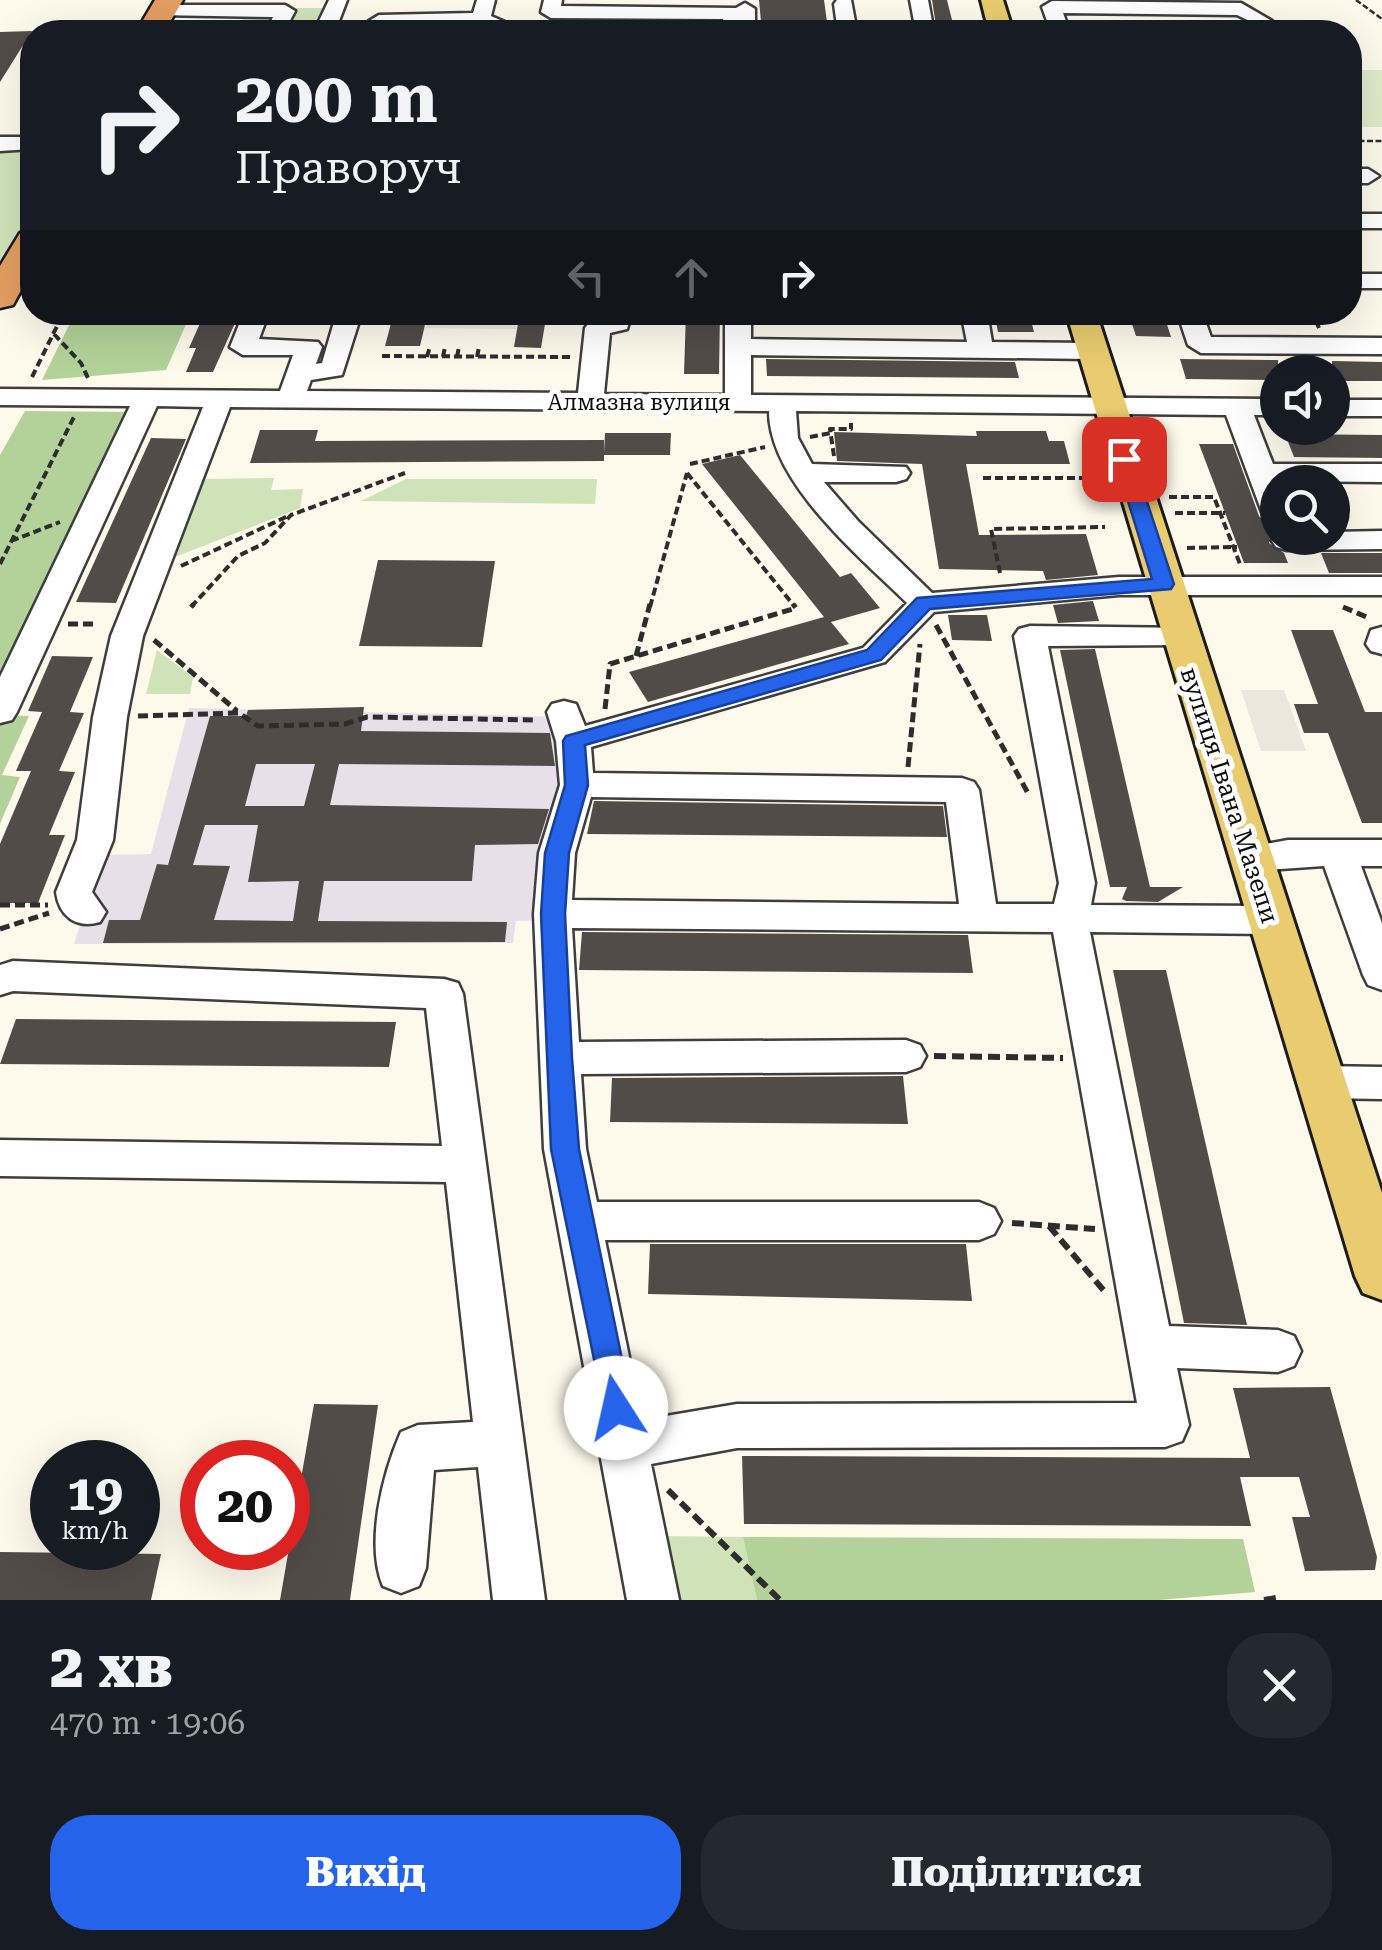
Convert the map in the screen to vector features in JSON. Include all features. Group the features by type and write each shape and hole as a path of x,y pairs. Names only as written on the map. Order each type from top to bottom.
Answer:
{"highway":[{"path":"0,297 20,261"}],"main road":[{"name":"вулиця Івана Мазепи","path":"1085,325 1382,1276"}],"street":[{"path":"553,0 551,12 770,10"},
{"path":"844,4 846,20"},
{"path":"1056,20 1052,8 1240,10 1258,20"},
{"path":"388,20 483,10"},
{"path":"161,15 285,11 281,20"},
{"path":"252,325 243,346 308,347 296,387"},
{"path":"296,387 333,369 346,325"},
{"path":"590,402 598,328 613,325"},
{"path":"738,325 738,403"},
{"path":"976,325 981,350"},
{"path":"1194,325 1201,345 1382,346"},
{"path":"738,347 1092,351"},
{"name":"Алмазна вулиця","path":"11,397 87,390 147,398 220,399 296,387 590,402 1260,408"},
{"path":"0,712 147,398"},
{"path":"81,908 74,892 95,840 110,717 144,624 147,582 220,399"},
{"path":"782,403 786,442 803,473 876,557 924,603"},
{"path":"1236,407 1260,467"},
{"path":"1350,408 1382,408"},
{"path":"803,473 896,473"},
{"path":"1350,473 1382,473"},
{"path":"1350,537 1382,540"},
{"path":"1293,555 1304,585"},
{"path":"624,1446 737,1426 1165,1425 1070,918 1077,883 1030,636 1008,584"},
{"path":"653,1600 582,1220 565,1149 553,914 557,853 576,785 577,727 874,655 924,603 1008,584 1382,586"},
{"path":"96,624 144,624"},
{"path":"1030,636 1180,635"},
{"path":"576,785 962,790 979,918"},
{"path":"1250,858 1288,852 1382,853"},
{"path":"1338,853 1375,935 1382,975"},
{"path":"553,914 1270,920"},
{"path":"0,980 13,976 444,994 519,1600"},
{"path":"559,1058 906,1056"},
{"path":"1321,1082 1382,1083"},
{"path":"0,1158 465,1164"},
{"path":"582,1220 979,1220"},
{"path":"1150,1346 1278,1352"},
{"path":"400,1568 408,1478 418,1448 502,1443"}],"path":[{"path":"1356,0 1382,19"},
{"path":"11,397 58,325"},
{"path":"0,564 87,390 81,363 54,334"},
{"path":"427,357 430,346"},
{"path":"443,357 445,346"},
{"path":"458,357 460,347"},
{"path":"477,357 479,347"},
{"path":"382,356 594,358"},
{"path":"836,473 830,429 851,429 850,420"},
{"path":"690,464 786,442"},
{"path":"144,624 258,726 345,724 367,718 577,727 610,664 796,608 687,472 636,656"},
{"path":"147,582 291,515 405,473"},
{"path":"983,478 1092,478"},
{"path":"1169,497 1214,497 1247,585"},
{"path":"12,542 96,508"},
{"path":"1175,513 1223,513"},
{"path":"191,607 238,556 265,543 291,515"},
{"path":"1008,584 990,528 1104,527"},
{"path":"1187,548 1235,548"},
{"path":"913,789 908,771 924,603"},
{"path":"924,603 1030,796"},
{"path":"110,717 239,713"},
{"path":"0,906 81,908"},
{"path":"0,929 81,908"},
{"path":"906,1056 1096,1058"},
{"path":"979,1220 1129,1232"},
{"path":"1049,1226 1112,1301"},
{"path":"664,1486 780,1600"},
{"path":"1264,1600 1276,1598"}],"shaded area":[{"path":"427,325 517,325 516,329 426,328"},
{"path":"1241,690 1284,690 1306,751 1261,751"},
{"path":"189,708 570,717 560,920 516,921 513,943 74,944 102,855 151,854"}],"green space":[{"path":"248,8 324,8 319,20 242,20"},
{"path":"1362,70 1382,70 1382,127 1362,127"},
{"path":"0,152 20,152 20,229 0,265"},
{"path":"69,325 186,325 166,370 42,380"},
{"path":"25,411 133,412 0,696 0,455"},
{"path":"274,478 271,490 303,489 300,508 170,559 203,479"},
{"path":"406,479 597,479 595,504 361,501"},
{"path":"157,650 193,677 190,694 146,694"},
{"path":"0,715 29,716 2,775 20,777 0,824"},
{"path":"662,1536 743,1537 757,1600 674,1600"},
{"path":"743,1537 1243,1539 1255,1592 1159,1600 757,1600"}],"building":[{"path":"759,0 824,0 827,20 761,20"},
{"path":"932,0 947,0 952,20 935,20"},
{"path":"20,31 20,50 0,82 0,32"},
{"path":"199,325 234,325 213,372 186,372 196,348 189,348"},
{"path":"391,325 425,325 420,346 385,346"},
{"path":"518,325 545,325 541,348 514,347"},
{"path":"686,325 720,325 719,374 684,374"},
{"path":"997,325 1032,325 1034,332 998,332"},
{"path":"1132,325 1167,325 1171,337 1136,336"},
{"path":"766,359 1015,362 1019,378 767,376"},
{"path":"1180,359 1260,360 1260,380 1186,379"},
{"path":"1350,361 1382,362 1382,381 1350,381"},
{"path":"260,430 318,430 315,441 604,440 604,453 605,433 671,433 670,455 604,455 604,461 250,463"},
{"path":"976,431 1046,431 1049,441 1064,441 1070,464 966,464 979,535 1086,534 1098,575 1046,580 1043,571 939,569 922,464 837,461 834,432 977,436"},
{"path":"1350,435 1382,435 1382,458 1294,457 1289,445 1350,445"},
{"path":"151,438 186,439 116,603 76,602"},
{"path":"1199,444 1233,444 1260,517 1260,555 1285,555 1288,563 1244,563"},
{"path":"740,455 840,577 851,573 880,608 831,622 849,644 648,702 629,672 824,617 702,464"},
{"path":"1382,553 1382,573 1329,573 1322,555"},
{"path":"378,560 495,561 482,647 359,646"},
{"path":"1093,601 1099,621 1058,623 1053,605"},
{"path":"948,615 987,615 992,641 952,640"},
{"path":"1291,630 1333,630 1365,712 1382,712 1382,823 1362,823 1328,733 1304,733 1294,704 1318,704"},
{"path":"1095,649 1150,887 1183,887 1158,902 1126,901 1122,899 1127,887 1110,887 1060,650"},
{"path":"52,656 93,657 70,712 84,713 59,771 75,772 49,835 65,835 38,903 0,903 0,844 31,771 16,771 42,712 28,711"},
{"path":"364,707 361,731 550,733 555,766 339,764 330,805 549,809 538,844 475,845 472,881 324,881 318,921 507,922 505,942 103,943 109,920 140,920 157,864 168,865 210,716 246,716 248,710","holes":["256,764 315,764 304,806 245,806","205,825 258,825 248,882 299,881 293,921 214,920 230,866 193,865"]},
{"path":"594,801 943,806 947,837 587,834"},
{"path":"582,932 968,935 973,973 579,970"},
{"path":"1113,970 1166,970 1247,1325 1184,1323"},
{"path":"16,1019 396,1022 389,1067 0,1064"},
{"path":"903,1076 908,1124 610,1122 612,1078"},
{"path":"650,1244 966,1244 972,1301 648,1294"},
{"path":"1330,1387 1377,1557 1375,1570 1305,1571 1292,1517 1310,1517 1299,1477 1240,1477 1251,1526 744,1524 742,1456 1250,1458 1233,1388"},
{"path":"314,1404 378,1405 350,1600 280,1600 285,1570 310,1570 308,1440"},
{"path":"0,1552 30,1552 30,1570 158,1570 151,1600 0,1600"}],"route":[{"path":"616,1408 565,1149 559,1058 553,914 557,853 576,785 574,741 874,655 924,603 1164,584 1124,459"}]}
